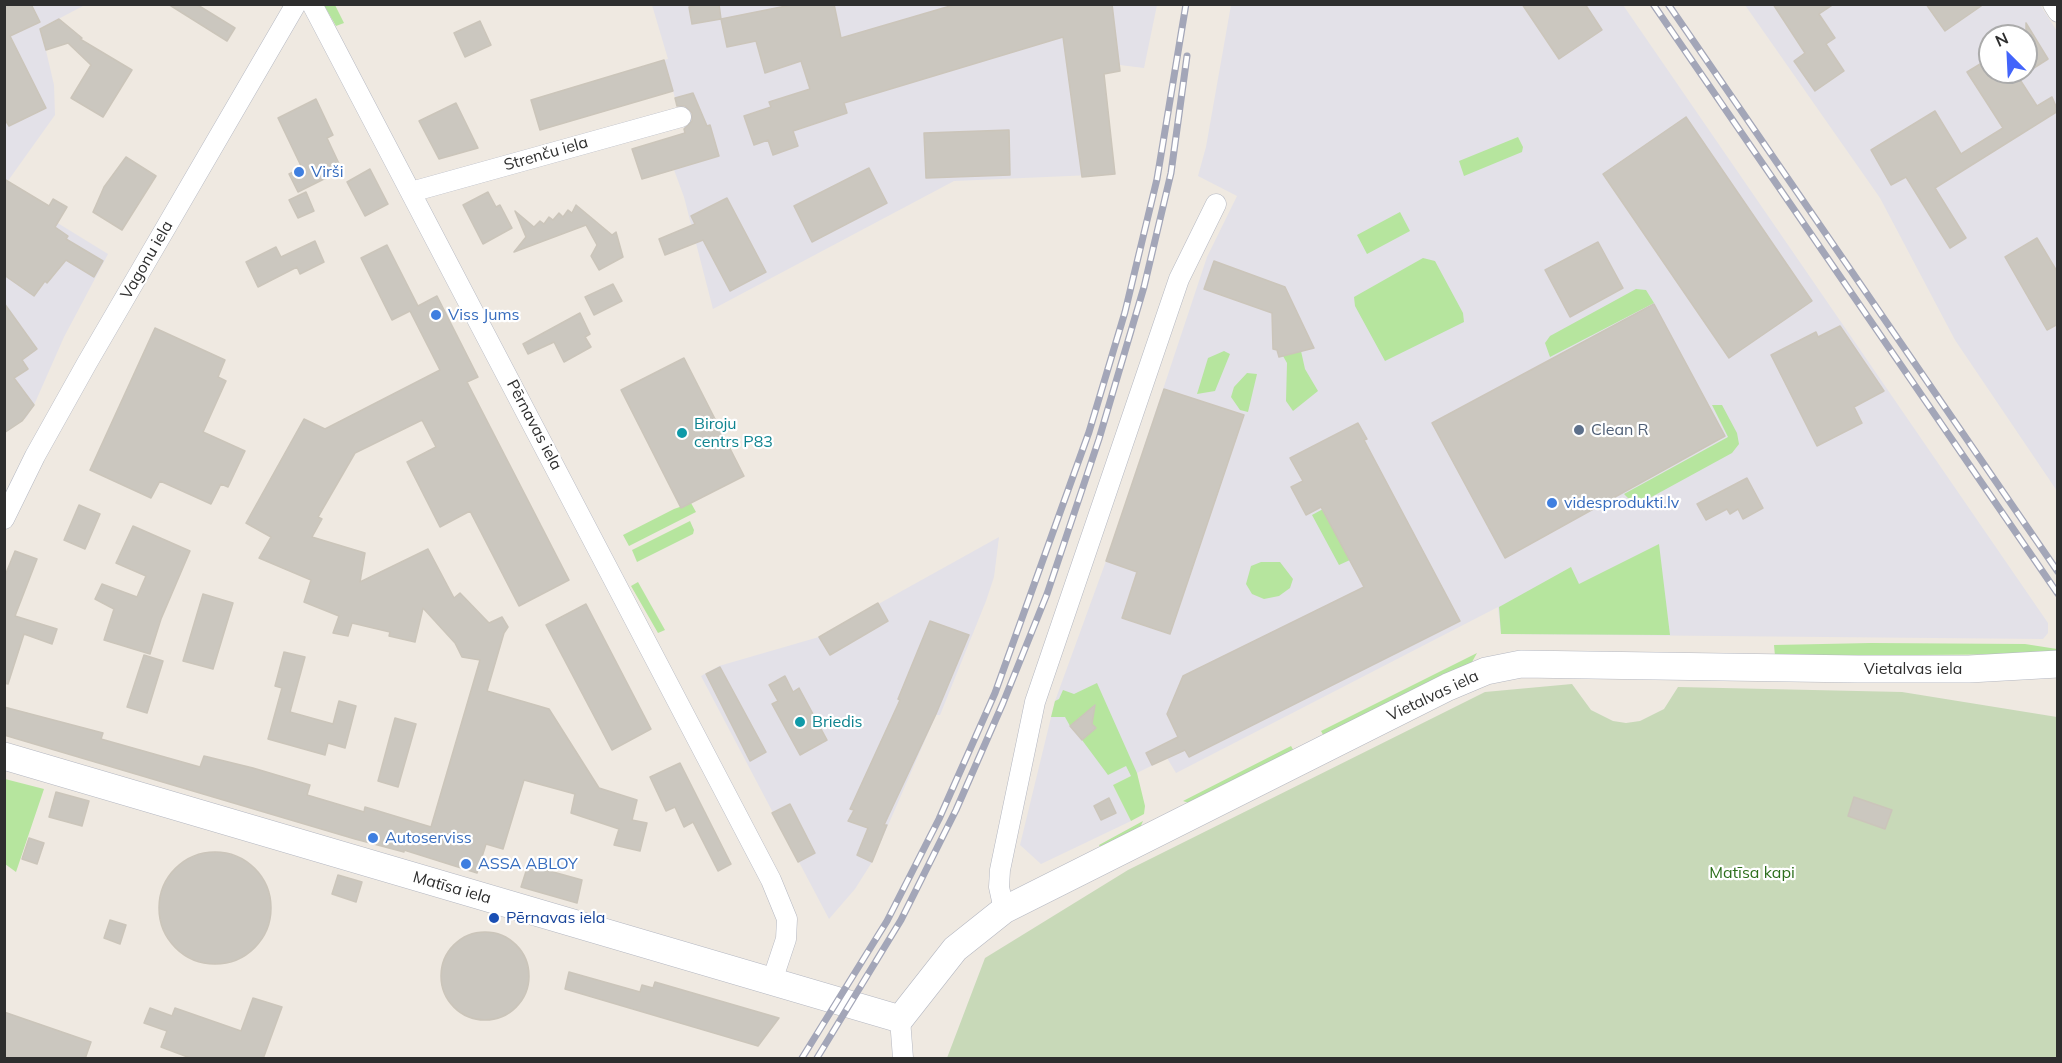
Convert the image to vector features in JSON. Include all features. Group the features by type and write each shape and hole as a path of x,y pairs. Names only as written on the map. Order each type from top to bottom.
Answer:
{"street":[{"name":"Vagonu iela","path":"4,519 10,493 296,4"},
{"name":"Pērnavas iela","path":"312,4 765,866 785,910 786,939 772,981"},
{"path":"2052,4 2058,12"},
{"name":"Strenču iela","path":"411,192 681,117"},
{"path":"1004,910 999,887 1000,870 1035,702 1179,279 1216,204"},
{"name":"Vietalvas iela","path":"900,1019 955,949 1004,910 1448,687 1496,668 1521,664 1592,664 1958,669 2058,664"},
{"name":"Matīsa iela","path":"4,756 900,1019"},
{"path":"900,1019 903,1059"}],"shaded area":[{"path":"5,5 85,5 41,28 47,40 44,42 54,85 55,115 5,185"},
{"path":"652,5 1157,5 1144,68 1120,65 1120,71 1104,74 1115,174 954,181 713,309 684,197 663,140 685,132 664,60 668,59"},
{"path":"1231,5 1623,5 2048,623 2048,633 2043,639 1501,634 1498,607 1176,773 1167,758 1113,785 1131,821 1041,864 1020,845 1055,701 1106,561 1207,257 1237,196 1198,176 1206,147"},
{"path":"1745,5 2040,5 2057,31 2057,491 1955,340 1880,198"},
{"path":"4,190 108,254 64,337 34,405 26,418 5,433"},
{"path":"999,537 994,577 940,715 936,715 872,862 855,889 829,919 701,676 719,666 819,637"}],"green space":[{"path":"324,5 335,5 344,23 336,26"},
{"path":"1518,137 1523,147 1522,152 1464,176 1459,161"},
{"path":"1400,212 1410,231 1367,254 1357,235"},
{"path":"1423,258 1435,261 1463,313 1464,322 1385,361 1355,306 1354,297"},
{"path":"1636,289 1646,290 1654,303 1550,357 1545,343 1550,336"},
{"path":"1224,351 1230,354 1215,391 1197,394 1208,358"},
{"path":"1301,351 1305,369 1318,391 1293,411 1286,401 1287,363 1283,356"},
{"path":"1247,373 1257,374 1248,412 1240,410 1231,397 1234,387"},
{"path":"1712,405 1722,405 1737,433 1739,444 1732,453 1646,500 1634,504 1624,494 1728,437"},
{"path":"691,503 696,512 629,546 623,535 674,509"},
{"path":"1323,509 1350,560 1339,565 1312,515"},
{"path":"690,521 694,530 693,534 637,562 632,550"},
{"path":"1659,544 1670,635 1501,634 1499,607 1571,567 1579,584"},
{"path":"1261,562 1280,562 1293,579 1290,588 1279,596 1264,599 1252,594 1246,584 1251,566"},
{"path":"638,582 665,630 658,633 631,586"},
{"path":"2025,644 2057,649 2058,654 1775,656 1774,645"},
{"path":"1477,653 1472,662 1325,738 1321,731"},
{"path":"1097,683 1137,773 1145,806 1144,814 1131,821 1113,785 1131,776 1126,766 1108,775 1082,740 1096,728 1084,714 1070,726 1065,717 1051,717 1055,701 1059,699 1063,690 1074,694"},
{"name":"Matīsa kapi","path":"1572,684 1591,710 1613,721 1626,723 1640,721 1664,709 1678,687 1902,692 2057,717 2057,1058 947,1058 985,958 1128,870 1485,692"},
{"path":"1291,746 1295,753 1189,803 1183,801"},
{"path":"5,779 44,789 16,872 5,864"},
{"path":"1143,821 1139,830 1100,847 1099,845"}],"building":[{"path":"4,4 31,4 40,22 10,36 46,108 9,126 4,118"},
{"path":"168,4 196,4 235,28 227,41"},
{"path":"719,4 721,19 692,24 689,7"},
{"path":"796,4 834,4 841,38 957,4 1112,4 1120,71 1104,74 1115,174 1082,177 1063,37 844,103 847,113 793,131 798,146 773,155 768,140 754,145 744,116 771,107 769,102 810,89 801,61 765,73 756,41 727,47 721,19"},
{"path":"1522,4 1585,4 1602,30 1559,59"},
{"path":"1773,4 1834,4 1819,14 1835,38 1826,44 1844,71 1815,91 1794,61 1805,53"},
{"path":"1926,4 1984,4 1945,31"},
{"path":"59,19 82,38 80,39 132,70 103,117 71,98 91,65 68,43 46,50 40,29"},
{"path":"480,21 491,45 465,57 454,33"},
{"path":"2038,43 2048,59 2038,65"},
{"path":"664,60 673,91 540,130 531,100"},
{"path":"1978,65 1978,84 2023,84 2037,106 2052,97 2058,111 1935,188 1966,238 1950,248 1906,177 1891,185 1871,150 1935,111 1961,154 2003,128 1967,72"},
{"path":"693,93 707,126 710,125 719,156 642,179 632,149 685,133 684,129 692,121 692,113 685,106 677,106 675,98"},
{"path":"316,99 333,135 327,138 342,170 298,192 289,174 302,168 278,118"},
{"path":"456,103 478,148 439,159 419,121"},
{"path":"1686,117 1812,301 1729,358 1603,174"},
{"path":"1009,130 1010,175 926,178 924,133"},
{"path":"126,157 156,176 122,230 93,212 104,187"},
{"path":"869,168 887,203 812,242 794,206"},
{"path":"370,169 388,204 365,216 347,182"},
{"path":"4,179 49,206 53,199 67,207 55,227 68,236 66,239 103,261 94,277 66,260 34,296 4,275"},
{"path":"306,192 314,211 298,218 289,200"},
{"path":"488,192 496,207 500,205 512,228 483,244 463,205"},
{"path":"727,198 766,272 730,291 703,240 665,255 659,239 695,224 691,216"},
{"path":"576,205 612,235 616,232 623,257 599,270 591,256 597,245 586,225 514,252 526,237 515,211 534,227 540,221 544,224 549,217 553,220 559,213 563,217 568,210 572,213"},
{"path":"2037,238 2058,273 2058,324 2047,330 2005,257"},
{"path":"315,241 324,262 300,274 297,267 258,287 246,262 276,247 281,257"},
{"path":"1598,242 1623,288 1570,317 1545,270"},
{"path":"387,245 418,306 437,296 478,377 467,382 569,580 519,606 470,511 440,527 407,462 436,447 422,420 355,453 318,517 322,519 312,537 365,553 360,582 428,549 454,598 460,593 489,623 502,617 508,627 504,633 487,691 549,709 599,788 637,800 632,820 647,823 640,851 614,845 619,829 571,813 575,794 524,780 503,849 486,844 477,873 4,735 4,707 103,733 101,739 200,767 204,756 253,768 310,785 307,795 364,812 365,807 431,827 480,660 462,657 455,643 423,608 415,642 389,636 390,632 352,623 348,636 333,633 339,616 304,602 311,580 259,558 271,537 246,523 304,419 325,429 440,370 410,311 392,320 361,258"},
{"path":"1214,261 1285,287 1314,348 1279,357 1277,350 1273,349 1272,313 1204,289"},
{"path":"613,284 622,301 594,315 585,297"},
{"path":"4,303 37,349 22,360 28,369 14,378 34,405 22,421 4,433"},
{"name":"Clean R","path":"1654,304 1725,436 1505,558 1432,423"},
{"path":"580,313 590,334 585,337 591,347 564,362 554,342 528,354 523,344"},
{"path":"1840,326 1884,391 1854,407 1862,423 1817,446 1771,355 1816,332 1818,337"},
{"path":"155,328 225,360 218,377 226,381 203,432 245,451 228,487 221,484 211,504 160,481 151,498 90,470"},
{"name":"Biroju centrs P83","path":"684,358 744,476 681,508 621,390"},
{"path":"1164,389 1244,415 1170,634 1122,618 1137,572 1106,561"},
{"path":"1358,423 1367,439 1364,440 1460,621 1189,757 1185,750 1152,765 1146,753 1178,737 1167,714 1183,676 1364,587 1321,507 1306,515 1291,487 1303,481 1290,458"},
{"path":"1747,478 1763,508 1743,519 1738,509 1730,514 1727,509 1706,520 1697,504"},
{"path":"79,505 100,514 85,549 64,540"},
{"path":"133,526 190,551 161,619 150,654 104,640 114,609 95,599 102,584 137,597 146,576 116,563"},
{"path":"15,551 37,559 15,616 57,629 52,644 24,634 8,684 4,683 4,578"},
{"path":"203,594 233,603 213,669 183,661"},
{"path":"878,603 888,621 830,655 819,637"},
{"path":"586,604 651,729 612,750 546,625"},
{"path":"930,621 969,635 936,714 884,825 887,825 872,862 857,855 868,828 848,821 854,810 850,809 900,700 898,699"},
{"path":"284,652 305,657 290,712 333,724 339,701 356,706 345,748 328,743 325,755 268,739 282,688 275,686"},
{"path":"144,655 163,661 147,713 127,707"},
{"path":"720,667 766,752 750,761 706,674"},
{"name":"Briedis","path":"785,676 793,692 799,688 827,740 800,755 772,704 778,701 769,685"},
{"path":"1095,705 1092,724 1096,728 1082,740 1070,726"},
{"path":"395,718 416,724 398,787 378,781"},
{"path":"680,763 731,864 718,871 693,822 684,827 675,807 666,811 650,777"},
{"path":"56,792 89,801 82,826 49,817"},
{"path":"1854,797 1892,810 1885,829 1848,816"},
{"path":"1109,798 1116,813 1101,820 1094,806"},
{"path":"790,804 815,853 798,862 772,813"},
{"path":"29,838 44,843 37,864 22,859"},
{"path":"215,852 236,857 254,869 266,887 271,908 266,929 254,947 236,959 215,964 194,959 176,947 164,929 159,908 164,887 176,869 194,857"},
{"path":"528,865 582,880 577,903 521,887"},
{"path":"338,875 362,882 356,902 332,894"},
{"path":"110,920 126,925 120,944 104,938"},
{"path":"485,932 502,935 516,945 526,959 529,976 526,993 516,1007 502,1017 485,1020 468,1017 454,1007 444,993 441,976 444,959 454,945 468,935"},
{"path":"569,972 640,992 642,985 653,988 655,982 779,1018 758,1046 565,989"},
{"path":"253,998 282,1007 263,1059 193,1059 161,1047 167,1031 144,1023 150,1008 172,1016 175,1008 241,1031"},
{"path":"4,1012 91,1042 85,1059 4,1059"}],"railway":[{"path":"802,1058 887,921 939,819 995,693 1089,432 1125,312 1157,179 1186,4"},
{"path":"1653,4 2058,594"},
{"path":"1668,4 2058,572"},
{"path":"817,1058 901,920 956,810 1047,594 1099,439 1144,287 1171,173 1187,56"}],"place":[{"name":"Virši","path":"299,172"},
{"name":"Viss Jums","path":"436,315"},
{"name":"Clean R","path":"1579,430"},
{"name":"Biroju centrs P83","path":"682,433"},
{"name":"videsprodukti.lv","path":"1552,503"},
{"name":"Briedis","path":"800,722"},
{"name":"Autoserviss","path":"373,838"},
{"name":"ASSA ABLOY","path":"466,864"},
{"name":"Pērnavas iela","path":"494,918"}]}
